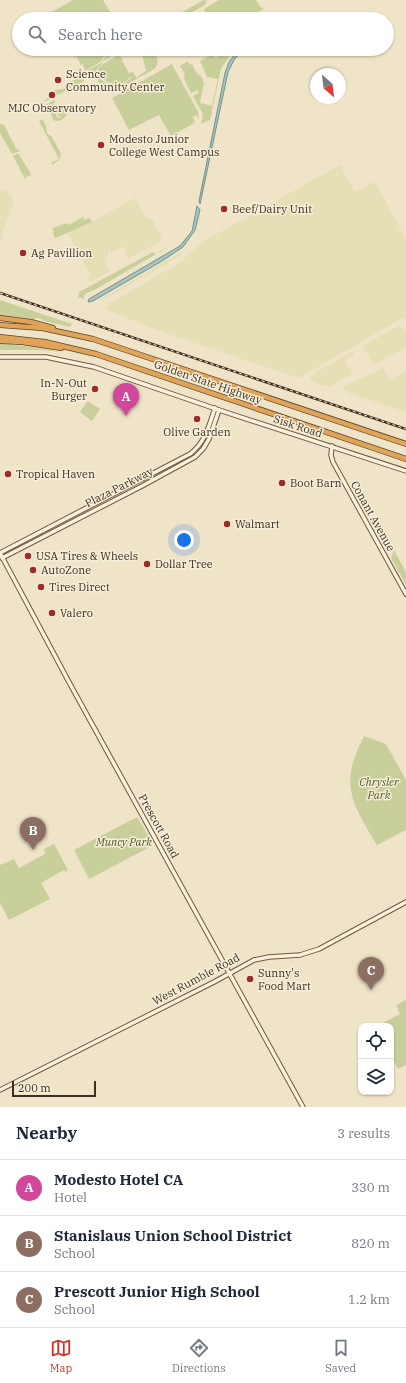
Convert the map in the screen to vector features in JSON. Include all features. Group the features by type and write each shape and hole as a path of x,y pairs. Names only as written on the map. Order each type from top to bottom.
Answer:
{"highway":[{"path":"0,318 42,324 66,332"},
{"name":"Golden State Highway","path":"0,325 42,328 93,338 406,444"},
{"name":"Golden State Highway","path":"0,337 45,342 96,354 406,459"},
{"path":"0,341 22,342 96,354"}],"street":[{"name":"Sisk Road","path":"0,357 46,357 88,365 219,410 406,471"},
{"name":"Plaza Parkway","path":"0,553 190,454 202,442 207,432 214,408"},
{"name":"Plaza Parkway","path":"2,558 195,457 209,440 219,410"},
{"name":"Conant Avenue","path":"332,446 331,455 333,462 406,594"},
{"name":"Prescott Road","path":"0,553 303,1107"},
{"name":"West Rumble Road","path":"0,1090 248,963 260,958 300,955 319,949 406,902"}],"shaded area":[{"path":"340,165 355,192 375,182 406,239 406,319 399,320 299,378 165,333 107,309 109,304 179,263 204,241"},
{"path":"0,190 6,190 14,200 0,241"},
{"path":"135,198 147,219 152,219 162,238 160,239 161,241 128,259 125,254 129,251 127,251 124,247 111,253 105,242 109,252 104,261 110,271 90,282 87,277 90,274 79,254 68,260 64,253 75,247 67,232 92,222"},
{"path":"183,251 183,253 165,265 101,301 100,300"},
{"path":"400,325 406,333 406,347 374,365 362,346"},
{"path":"352,352 355,354 345,361 352,374 331,386 321,385 309,379 313,374"},
{"path":"383,368 390,380 406,371 406,412 346,392 343,387"}],"green space":[{"path":"73,0 103,0 110,12 52,12"},
{"path":"204,0 207,1 205,5 192,12 182,12"},
{"path":"219,0 256,0 261,8 263,7 263,9 258,12 205,12 204,9"},
{"path":"76,56 104,56 100,62 85,71 83,64 81,65"},
{"path":"106,56 110,56 102,62 103,63 98,67 97,70 99,76 106,83 116,85 107,82 100,74 98,68 116,56 120,56 123,60 121,62 123,62 129,73 133,72 137,79 112,93 108,86 99,83 93,71 91,70 86,75 85,72 101,63"},
{"path":"142,56 156,56 157,64 155,68 138,78 137,77 146,71"},
{"path":"209,56 214,56 215,58 219,56 229,56 221,69 210,120 201,124 203,114 193,96 199,93 197,90 191,93 184,79 185,74 180,66 188,61 190,65 192,64 197,74 201,76 204,83 200,103 212,106 218,79 207,77 200,61"},
{"path":"172,64 198,112 199,120 196,115 193,117 195,121 193,124 171,136 159,115 129,130 112,98"},
{"path":"84,75 85,79 83,82 44,102 50,96 53,96 53,93 51,92 69,86 72,81"},
{"path":"54,100 55,103 53,104 52,107 53,108 53,105 55,104 56,106 60,107 65,104 67,106 67,112 62,114 67,113 67,115 59,121 53,120 50,110 45,105","holes":["53,108 59,110 58,117 61,116 60,118 58,118 56,116 57,112"]},
{"path":"42,119 46,126 47,133 52,137 61,154 59,160 52,165 51,163 59,159 39,121"},
{"path":"0,124 4,125 17,150 19,149 20,151 12,154 0,133"},
{"path":"18,153 31,174 30,177 27,176 25,179 13,156"},
{"path":"83,217 84,220 89,218 92,222 55,238 52,228 67,223 69,225"},
{"path":"177,242 85,294 83,300 80,297 78,299 79,292 153,252 155,254"},
{"path":"0,300 72,324 70,327 37,318 34,319 0,315"},
{"path":"0,344 62,352 41,350 0,350"},
{"path":"88,401 100,409 92,421 80,412"},
{"path":"394,550 406,572 406,585 391,558"},
{"name":"Chrysler Park","path":"364,736 386,744 406,780 406,830 377,845 360,817 351,792 350,780 352,767 356,753"},
{"name":"Muncy Park","path":"137,817 154,845 89,879 74,850"},
{"path":"54,844 68,870 66,872 64,870 41,883 50,899 9,920 0,903 0,865 14,859 19,868 45,854 44,849"},
{"path":"406,1000 406,1065 398,1069 394,1061 394,1023 383,1023 400,1014 396,1005"}],"water":[{"path":"234,56 237,56 228,72 200,204 199,201 225,73 229,62"},
{"path":"197,206 200,210 195,230 183,247 162,261 93,301 88,302 89,299 180,246 192,231"}],"railway":[{"path":"0,293 406,429"}],"place":[{"name":"Science Community Center","path":"58,80"},
{"name":"MJC Observatory","path":"52,95"},
{"name":"Modesto Junior College West Campus","path":"101,145"},
{"name":"Beef/Dairy Unit","path":"224,209"},
{"name":"Ag Pavillion","path":"23,253"},
{"name":"In-N-Out Burger","path":"95,389"},
{"name":"Modesto Hotel CA","path":"126,416"},
{"name":"Olive Garden","path":"197,419"},
{"name":"Tropical Haven","path":"8,474"},
{"name":"Boot Barn","path":"282,483"},
{"name":"Walmart","path":"227,524"},
{"name":"USA Tires & Wheels","path":"28,556"},
{"name":"Dollar Tree","path":"147,564"},
{"name":"AutoZone","path":"33,570"},
{"name":"Tires Direct","path":"41,587"},
{"name":"Valero","path":"52,613"},
{"name":"Stanislaus Union School District","path":"33,850"},
{"name":"Sunny's Food Mart","path":"250,979"},
{"name":"Prescott Junior High School","path":"371,990"}]}
